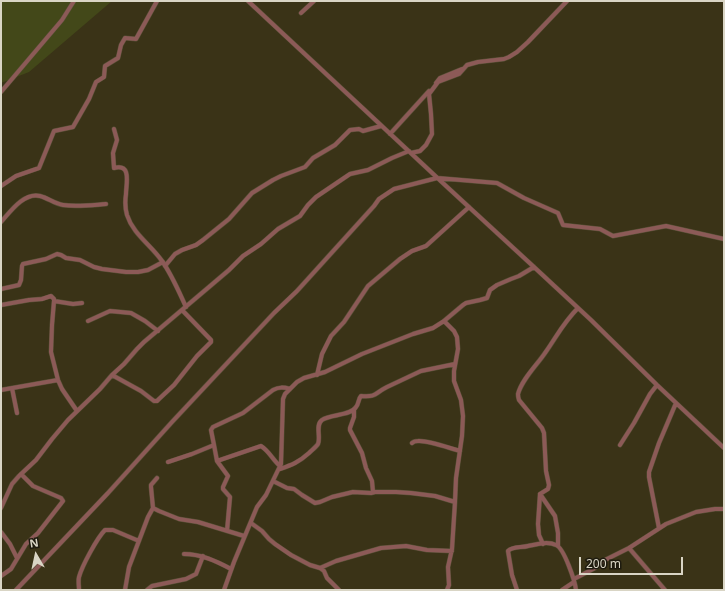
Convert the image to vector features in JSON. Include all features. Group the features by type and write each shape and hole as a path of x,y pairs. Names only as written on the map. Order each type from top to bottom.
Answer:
{"street":[{"path":"1,92 62,20 74,1"},
{"path":"1,186 16,176 39,168 54,131 73,126 89,99 96,82 104,77 105,66 118,58 121,45 125,38 136,40 157,1"},
{"path":"248,1 578,308 724,448"},
{"path":"301,13 314,1"},
{"path":"1,508 12,484 36,460 52,439 77,411 100,389 137,349 229,270 243,256 261,244 283,225 300,216 308,205 316,198 344,178 350,174 368,170 392,158 410,152 420,151 426,145 432,134 429,94 438,82 459,74 467,65 472,63 501,60 517,52 566,2"},
{"path":"390,134 440,78 464,68"},
{"path":"1,289 19,285 23,264 46,259 54,255 61,255 66,258 80,260 98,268 126,272 144,271 164,264 177,252 196,245 203,240 229,219 252,193 273,180 305,167 313,158 335,145 350,130 359,129 363,131 381,126"},
{"path":"114,129 117,140 113,153 114,168 118,166 124,169 127,174 126,210 130,222 134,229 164,264 186,307"},
{"path":"16,590 108,493 177,416 274,313 297,291 379,199 394,189 437,178 497,183 524,198 558,213 563,225 600,229 613,236 666,226 724,239"},
{"path":"1,222 19,202 30,196 38,196 62,205 79,206 106,204"},
{"path":"316,375 322,354 331,336 344,322 368,286 400,259 412,251 426,246 469,207"},
{"path":"224,590 244,536 257,507 266,496 280,468 282,460 283,399 285,394 297,382 304,378 325,372 362,354 413,334 430,330 444,321 466,303 487,298 490,290 497,285 519,276 534,267"},
{"path":"1,305 53,297 51,352 58,380 62,389 77,411"},
{"path":"54,301 73,304 82,303"},
{"path":"540,494 548,489 549,485 546,471 544,433 542,428 519,400 518,394 532,369 547,351 568,317 578,308"},
{"path":"112,375 141,391 154,401 157,401 174,385 197,356 211,342 211,340 182,310"},
{"path":"88,321 110,311 131,313 158,331"},
{"path":"444,321 454,331 457,337 458,349 454,371 454,381 461,400 463,416 462,436 455,483 452,551 448,567 449,585 446,590"},
{"path":"373,492 372,481 366,468 362,453 350,430 354,417 354,409 358,400 361,396 367,397 376,395 386,387 421,371 455,364"},
{"path":"1,390 58,380"},
{"path":"620,445 650,394 657,385"},
{"path":"227,531 230,497 223,487 228,476 217,461 211,430 213,427 243,413 273,390 283,387 290,389"},
{"path":"12,388 17,413"},
{"path":"659,528 649,477 651,464 676,403"},
{"path":"280,468 303,459 317,445 319,438 319,422 326,418 347,413 354,409"},
{"path":"412,443 418,440 460,451"},
{"path":"168,462 214,445"},
{"path":"217,461 261,446 280,468"},
{"path":"1,576 11,569 26,544 38,533 63,501 61,498 33,486 21,474"},
{"path":"125,590 129,567 148,517 153,508 150,487 157,478"},
{"path":"273,481 287,488 294,488 315,503 349,492 396,492 421,494 455,502"},
{"path":"540,494 538,524 539,535 543,544"},
{"path":"540,494 555,516 558,533 558,546 565,557 574,580 576,590"},
{"path":"153,508 179,520 198,522 244,536"},
{"path":"562,590 574,580 595,568 603,561 671,522 696,512 724,509"},
{"path":"251,523 262,531 275,544 291,555 324,571 339,590"},
{"path":"79,590 80,575 101,534 105,530 113,530 139,541"},
{"path":"1,532 10,544 17,558"},
{"path":"517,590 507,553 508,551 514,547 543,544 553,544 558,546"},
{"path":"320,568 336,561 381,548 406,546 427,550 452,551"},
{"path":"628,548 665,590"},
{"path":"184,554 204,556 232,569"},
{"path":"147,590 152,586 186,579 196,574 204,556"}],"green space":[{"path":"1,1 112,1 29,72 1,83"}]}
